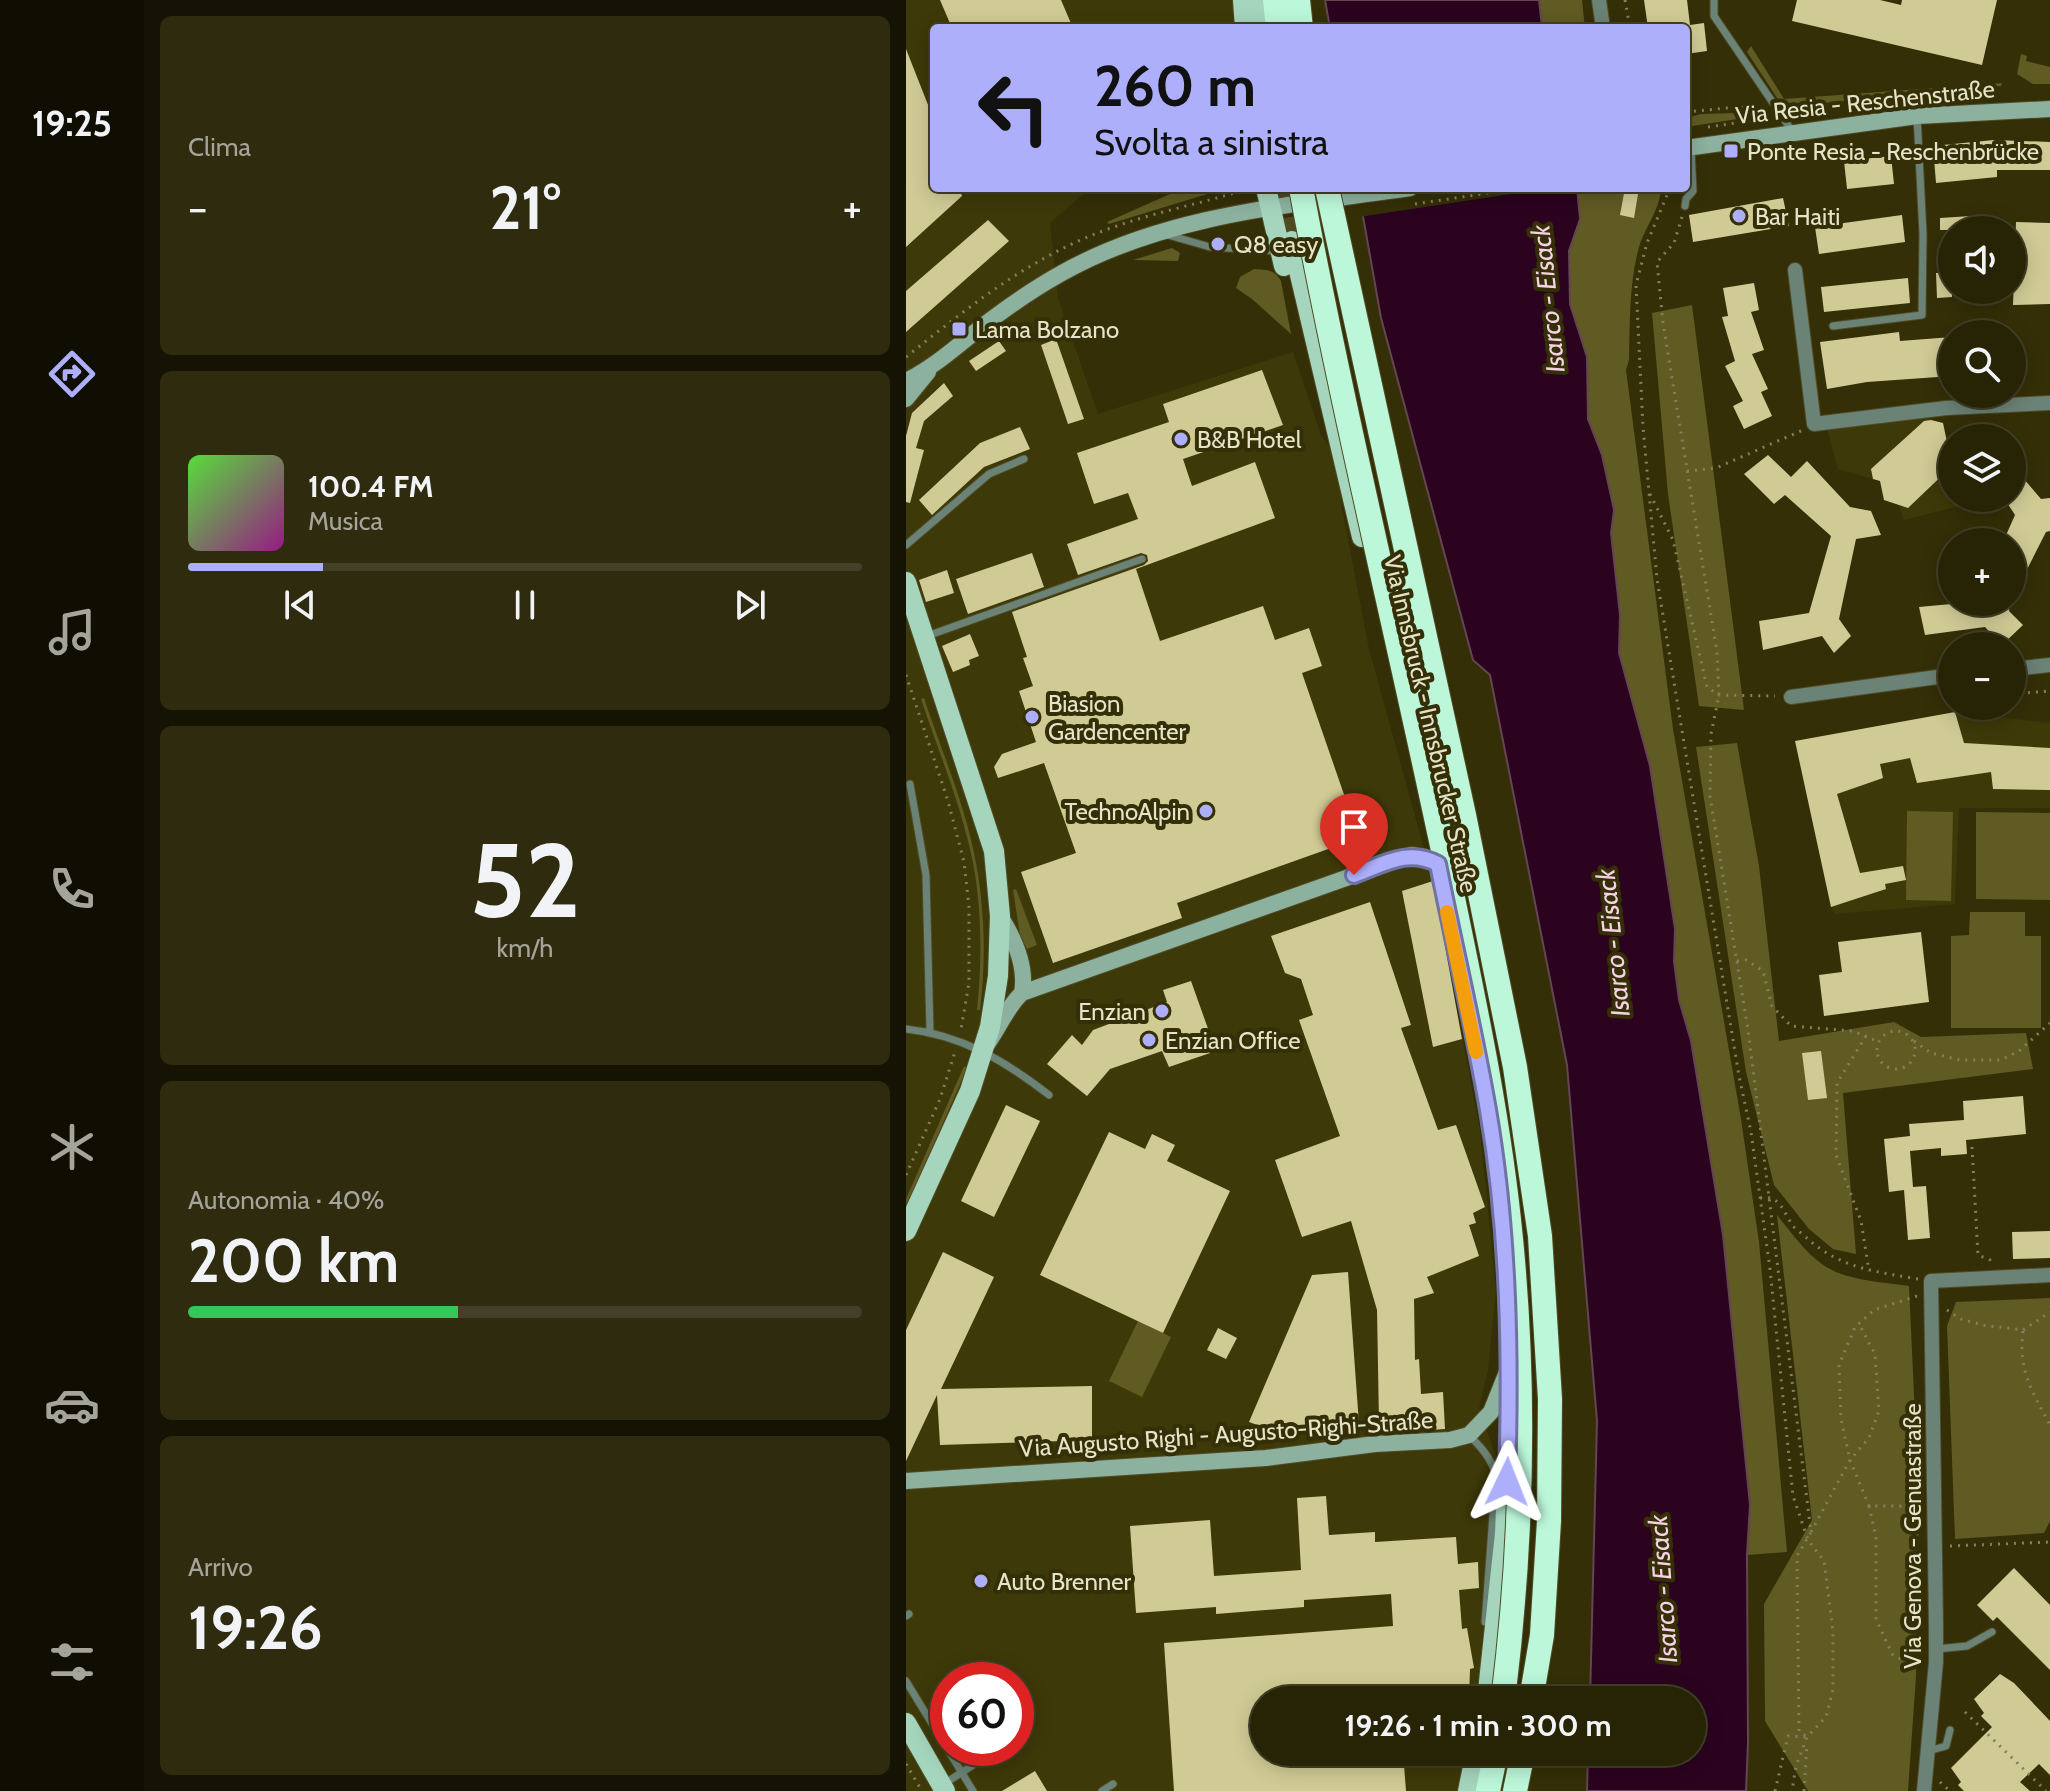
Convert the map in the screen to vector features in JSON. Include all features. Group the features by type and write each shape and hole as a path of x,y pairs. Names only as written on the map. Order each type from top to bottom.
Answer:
{"highway":[{"path":"1275,0 1278,24"},
{"path":"1298,0 1301,24"},
{"path":"1302,192 1489,1074 1511,1240 1520,1400 1520,1517 1505,1686"},
{"path":"1333,193 1515,1067 1540,1236 1550,1399 1549,1521 1542,1635 1533,1686"},
{"path":"1488,1791 1493,1766"},
{"path":"1515,1791 1520,1766"}],"main road":[{"path":"1243,0 1245,24"},
{"path":"1259,0 1262,24"},
{"name":"Via Resia - Reschenstraße","path":"1690,148 1917,116 2050,109"},
{"path":"906,381 931,367 979,328 1038,287 1096,256 1268,198 1333,193"},
{"name":"Via Innsbruck - Innsbrucker Straße","path":"1268,198 1286,246 1323,417 1337,431 1438,864 1488,1111 1503,1231 1509,1367 1505,1533 1489,1686"},
{"path":"906,373 931,367"},
{"path":"906,399 931,367"},
{"path":"906,582 994,851 1000,916 998,976 983,1051 970,1091 906,1230"},
{"path":"983,1051 1010,1004 1022,993 1411,855 1438,864"},
{"path":"1000,916 1012,935 1024,973 1022,993"},
{"name":"Via Augusto Righi - Augusto-Righi-Straße","path":"906,1481 1266,1458 1375,1444 1450,1440 1469,1435 1491,1412 1509,1367"},
{"path":"907,1727 937,1789"},
{"path":"1468,1791 1473,1766"}],"street":[{"path":"1599,0 1602,24"},
{"path":"1795,270 1814,424 1946,408 2050,403"},
{"path":"2026,668 2050,665"},
{"path":"1791,697 1938,677"},
{"path":"1931,1281 2050,1275"},
{"name":"Via Genova - Genuastraße","path":"1924,1791 1935,1655 1936,1500 1931,1281"}],"lane":[{"path":"1714,0 1714,16 1793,133"},
{"path":"1833,326 1922,315 1923,234 1917,116"},
{"path":"1685,206 1686,199 1693,191 1690,165"},
{"path":"1160,233 1210,247 1286,246"},
{"path":"906,545 989,474 1024,459"},
{"path":"925,637 1142,559"},
{"path":"910,784 926,875 930,1032"},
{"path":"906,1029 959,1040 983,1051 1012,1066 1049,1095"},
{"path":"1469,1435 1483,1449 1496,1475 1485,1622"},
{"path":"1935,1655 1967,1646 1992,1632"},
{"path":"906,1681 973,1791"},
{"path":"1928,1751 1946,1746 1950,1730"},
{"path":"937,1789 971,1766"},
{"path":"1102,1791 1113,1784"}],"path":[{"path":"1625,0 1629,24"},
{"path":"1690,112 1737,107 1764,109 1765,118"},
{"path":"1402,206 1495,192"},
{"path":"1668,192 1647,243 1636,285 1643,427 1657,579 1739,1076 1751,1132 1770,1269 1793,1496 1808,1540 1824,1561 1833,1631 1833,1690 1826,1717 1807,1737 1796,1766 1792,1791"},
{"path":"1685,206 1674,243 1657,262 1663,323 1717,652 1719,695 1711,734 1710,796 1737,961 1811,1532"},
{"path":"906,357 964,309"},
{"path":"1687,471 1716,468 1814,424"},
{"path":"1649,491 1673,540 1707,687 1719,695 1791,697"},
{"path":"906,675 948,801 964,862 969,907 969,983 959,1040 940,1099 906,1175"},
{"path":"2026,693 2050,691"},
{"path":"1737,961 1746,960 1763,971 1772,1006 1791,1026 1853,1031 1879,1042"},
{"path":"1914,1041 1916,1051 1912,1063 1900,1070 1891,1070 1880,1062 1876,1048 1881,1037 1894,1031 1904,1032 1931,1053 1960,1060 2001,1060 2019,1051 2050,1023"},
{"path":"1866,1036 1837,1083 1836,1155 1861,1221 1869,1271"},
{"path":"1972,1147 1978,1255 1990,1260 1991,1278"},
{"path":"1760,1198 1769,1196 1776,1199 1794,1226 1820,1250 1841,1263 1931,1281"},
{"path":"1920,1308 1919,1295 1874,1310 1859,1324 1839,1365 1841,1419 1850,1460 1869,1506 1876,1537 1876,1619 1892,1654 1914,1667 1935,1655"},
{"path":"1944,1321 1945,1309 1961,1319 1982,1325 2023,1330 2050,1312"},
{"path":"1807,1737 1799,1731 1797,1556 1850,1460 1869,1438 1879,1411 1875,1354 1859,1324"},
{"path":"2023,1330 2021,1351 2025,1378 2050,1425"},
{"path":"1869,1506 1901,1506 1920,1495 1936,1500"},
{"path":"1936,1547 2050,1542"},
{"path":"1965,1712 2046,1791"},
{"path":"1775,1791 1788,1736 1807,1737"},
{"path":"1804,1791 1807,1737"},
{"path":"906,1764 937,1789"}],"shaded area":[{"path":"906,0 1235,0 1234,24 930,24 930,192 1085,192 1050,223 1058,298 1098,414 1293,352 1321,435 1337,458 1342,508 1369,649 1433,881 1480,1131 1496,1290 1488,1370 1479,1409 1499,1464 1480,1686 1250,1686 1250,1766 1466,1766 1462,1791 906,1791"},
{"path":"1539,0 1582,0 1585,24 1542,24"},
{"path":"1751,46 1784,99 2002,83 2001,86 1783,107 1747,52"},
{"path":"2021,54 2027,56 2026,61 2050,67 2050,84 2033,84 2017,74"},
{"path":"1701,114 1757,116 1690,126 1690,117"},
{"path":"1214,192 1109,224 1107,222 1170,194"},
{"path":"1577,192 1660,192 1633,274 1626,370 1673,729 1741,1119 1759,1242 1787,1552 1747,1555 1750,1505 1723,1235 1691,1041 1679,1000 1674,961 1675,929 1650,766 1619,653 1620,615 1611,533 1614,510 1602,455 1588,419 1587,357 1570,304 1569,251 1580,219"},
{"path":"1172,248 1180,253 1178,261 1133,260"},
{"path":"1254,269 1273,272 1281,281 1291,334 1236,288 1240,277"},
{"path":"1692,305 1744,710 1699,706 1668,494 1652,313"},
{"path":"1926,418 1943,423 1938,424 1938,511 1904,520 1899,505 1884,500 1880,481 1838,469 1827,429"},
{"path":"924,698 960,800 976,863 984,936 980,1010 977,1010 980,918 973,863 956,801 921,699"},
{"path":"1938,715 1938,720 2050,723 2050,808 1959,808 1955,904 1834,914 1795,741"},
{"path":"1737,743 1759,866 1779,1041 1894,1022 1921,1037 2026,1033 2033,1069 1843,1093 1856,1254 1833,1249 1809,1229 1774,1185 1746,1072 1696,747"},
{"path":"1907,811 1953,812 1951,901 1906,900"},
{"path":"1976,812 2050,813 2050,900 1976,899"},
{"path":"1016,889 1037,945 1027,949 1020,935 1013,890"},
{"path":"1970,912 2025,912 2025,936 2041,936 2041,1028 1951,1028 1951,936 1969,935"},
{"path":"964,1066 967,1068 906,1208 906,1199"},
{"path":"1777,1215 1808,1251 1830,1269 1858,1279 1909,1286 1919,1503 1916,1676 1908,1791 1808,1791 1765,1721 1764,1604 1812,1520"},
{"path":"2050,1298 2050,1521 2044,1533 1955,1539 1947,1326 1956,1302"},
{"path":"1138,1321 1171,1337 1142,1397 1109,1381"}],"water":[{"path":"1325,0 1539,0 1542,24 1329,24"},
{"name":"Isarco - Eisack","path":"1359,192 1577,192 1580,219 1569,251 1570,304 1587,357 1588,419 1602,455 1614,510 1611,533 1620,615 1619,653 1650,766 1675,929 1674,961 1679,1000 1691,1041 1723,1235 1750,1505 1746,1791 1587,1791 1588,1766 1706,1766 1706,1686 1590,1686 1597,1421 1567,1065 1490,675 1473,660 1381,318"}],"pier":[{"path":"1355,192 1524,192 1359,217"}],"building":[{"path":"940,0 1061,0 1071,24 950,24"},
{"path":"1644,0 1687,0 1690,24 1647,24"},
{"path":"1797,0 1880,0 1901,5 1902,0 1997,0 1982,65 1792,21"},
{"path":"1704,23 1707,51 1690,53 1690,25"},
{"path":"906,49 930,110 930,192 960,192 962,196 906,247"},
{"path":"1994,140 2050,142 2050,170 1997,170 1997,177 1936,183 1933,146"},
{"path":"1891,156 1894,184 1847,189 1844,161"},
{"path":"1624,192 1638,192 1634,218 1620,215"},
{"path":"1783,198 1789,226 1693,242 1689,215"},
{"path":"1902,215 1905,242 1819,254 1815,227"},
{"path":"988,220 1009,241 906,332 906,291"},
{"path":"2026,222 2050,223 2050,304 2013,305 2026,304"},
{"path":"1908,278 1910,303 1824,312 1821,287"},
{"path":"1754,283 1759,310 1751,312 1764,350 1752,354 1768,389 1761,392 1772,416 1744,429 1733,406 1743,401 1725,366 1735,361 1722,317 1728,316 1723,288"},
{"path":"1899,332 1900,341 1938,338 1938,377 1867,382 1827,389 1820,342"},
{"path":"1056,339 1084,419 1068,424 1041,345"},
{"path":"999,341 1006,351 976,371 969,361"},
{"path":"1262,370 1283,425 1183,459 1192,486 1255,462 1275,518 1136,569 1160,641 1263,606 1275,640 1309,628 1322,666 1302,673 1359,838 1177,903 1182,918 1053,963 1021,872 1076,853 1044,763 998,778 994,767 1002,754 1036,742 1019,691 1033,686 1012,612 1148,561 1147,555 1141,553 1078,575 1067,544 1138,519 1128,493 1094,504 1077,453 1169,422 1163,404"},
{"path":"944,383 953,396 924,421 916,448 924,450 910,503 906,502 906,436 912,413"},
{"path":"1924,421 1943,423 1938,424 1938,479 1908,508 1884,500 1880,481 1873,479 1871,469"},
{"path":"1020,427 1030,449 984,467 932,515 919,500 980,443"},
{"path":"1768,455 1791,477 1807,461 1850,507 1871,511 1881,535 1856,539 1839,619 1851,636 1834,653 1822,636 1763,650 1759,621 1809,613 1831,536 1785,495 1774,504 1744,474"},
{"path":"2026,481 2041,499 2050,498 2050,531 2046,532 2026,571 2026,528 2009,528 2015,515 2013,512 2026,512"},
{"path":"1032,553 1044,587 968,614 956,579"},
{"path":"947,570 954,593 926,602 919,580"},
{"path":"1938,605 1938,616 2014,616 2023,625 2016,632 1990,632 1985,627 1925,635 1919,607"},
{"path":"970,634 979,656 969,660 970,665 953,672 942,646"},
{"path":"1938,715 1938,720 1957,720 1964,743 2050,748 2050,790 1993,789 1991,772 1917,783 1910,758 1880,764 1883,778 1837,794 1860,873 1903,866 1906,880 1885,884 1886,889 1831,907 1795,741"},
{"path":"1433,881 1462,1039 1433,1047 1402,891"},
{"path":"1370,902 1411,1025 1401,1028 1438,1130 1456,1125 1485,1207 1473,1213 1476,1223 1469,1225 1479,1256 1427,1277 1434,1293 1414,1299 1415,1360 1419,1359 1421,1394 1443,1392 1445,1429 1382,1433 1379,1423 1377,1310 1351,1221 1302,1237 1275,1160 1340,1136 1299,1020 1313,1015 1301,979 1285,973 1271,936"},
{"path":"1921,932 1929,1002 1824,1016 1819,975 1842,972 1838,942"},
{"name":"Enzian Office","path":"1191,981 1216,1051 1169,1067 1162,1051 1110,1069 1087,1096 1047,1064 1072,1035 1082,1045 1093,1030 1167,1002 1163,990"},
{"path":"1821,1051 1827,1098 1808,1100 1802,1053"},
{"path":"2023,1096 2026,1134 1966,1140 1967,1154 1941,1156 1941,1148 1910,1151 1913,1187 1926,1186 1930,1238 1908,1240 1904,1190 1889,1192 1884,1139 1910,1136 1909,1124 1964,1120 1963,1101"},
{"path":"1006,1105 1040,1121 994,1217 961,1201"},
{"path":"1109,1132 1145,1149 1152,1134 1175,1145 1167,1161 1230,1191 1163,1333 1040,1275"},
{"path":"2050,1231 2050,1258 2013,1259 2012,1232"},
{"path":"943,1252 994,1277 941,1389 1092,1386 1092,1440 940,1445 937,1395 906,1461 906,1330"},
{"path":"1348,1272 1359,1424 1271,1430 1249,1422 1312,1275"},
{"path":"1218,1328 1237,1338 1226,1359 1207,1350"},
{"path":"1326,1496 1329,1535 1375,1532 1375,1542 1456,1537 1458,1564 1478,1562 1479,1588 1459,1590 1462,1629 1467,1628 1474,1668 1470,1669 1469,1686 1250,1686 1250,1766 1404,1766 1406,1791 1174,1791 1164,1643 1393,1626 1391,1594 1304,1600 1304,1607 1216,1614 1216,1607 1136,1613 1130,1526 1210,1520 1214,1576 1301,1570 1297,1498"},
{"path":"2014,1568 2050,1605 2050,1670 1997,1617 1993,1621 1977,1605"},
{"path":"2000,1674 2014,1683 2050,1721 2050,1775 2039,1764 2020,1782 2030,1791 1964,1791 1951,1768 1992,1727 1981,1716 1984,1713 1974,1699"},
{"path":"1035,1771 1047,1791 1002,1791"}],"tunnel":[{"path":"1283,192 1292,241"}],"slow traffic":[{"path":"1447,912 1476,1052"}],"place":[{"name":"Ponte Resia - Reschenbrücke","path":"1731,151"},
{"name":"Bar Haiti","path":"1739,216"},
{"name":"Q8 easy","path":"1218,244"},
{"name":"Lama Bolzano","path":"959,329"},
{"name":"B&B Hotel","path":"1181,439"},
{"name":"Biasion Gardencenter","path":"1032,717"},
{"name":"TechnoAlpin","path":"1206,811"},
{"name":"Enzian","path":"1162,1011"},
{"name":"Enzian Office","path":"1149,1040"},
{"name":"Auto Brenner","path":"981,1581"}],"route":[{"path":"1354,875 1411,855 1438,864 1488,1111 1503,1231 1509,1367 1507,1482"}]}
